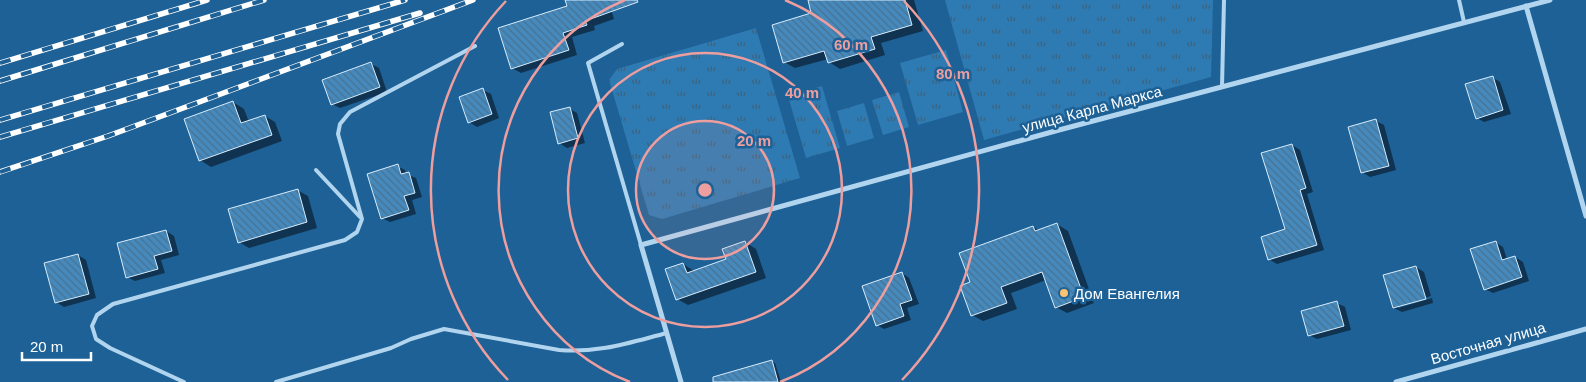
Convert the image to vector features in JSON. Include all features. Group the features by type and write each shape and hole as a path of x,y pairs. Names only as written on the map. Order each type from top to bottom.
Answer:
{"street":[{"name":"улица Карла Маркса","path":"641,245 1550,0"},
{"path":"1526,6 1586,216"},
{"path":"641,245 681,382"},
{"name":"Восточная улица","path":"1396,382 1586,329"}],"lane":[{"path":"1222,87 1224,0"},
{"path":"1459,0 1464,22"},
{"path":"622,44 588,63 641,245"},
{"path":"184,382 110,348 96,339 92,326 97,315 113,304 345,240 357,232 362,219 338,134 340,124 350,112 475,46"},
{"path":"316,170 362,219"},
{"path":"276,382 391,348 410,339 444,329 559,350 577,351 614,348 666,333"}],"green space":[{"path":"945,0 1213,0 1211,77 984,140"},
{"path":"756,28 800,178 662,219 649,215 609,80 617,69"},
{"path":"946,50 963,112 918,125 900,63"},
{"path":"822,86 840,148 806,158 788,96"},
{"path":"899,92 909,127 883,135 872,100"},
{"path":"864,103 874,138 847,146 837,111"}],"building":[{"path":"565,0 637,0 638,2 585,21 587,25 563,33 569,50 511,69 498,28 567,6"},
{"path":"808,0 905,0 912,25 871,37 875,49 828,63 824,51 783,63 772,25 811,13"},
{"path":"371,62 380,87 331,105 322,80"},
{"path":"1493,76 1503,110 1476,119 1465,84"},
{"path":"483,88 492,114 468,123 459,97"},
{"path":"233,101 241,123 265,115 272,135 199,161 184,119"},
{"path":"570,107 578,138 558,144 550,112"},
{"path":"1376,119 1389,166 1361,173 1348,127"},
{"path":"1292,144 1306,188 1300,190 1317,245 1268,260 1261,237 1285,229 1261,153"},
{"path":"398,164 401,174 409,172 415,193 404,196 409,210 381,219 367,174"},
{"path":"298,189 307,222 238,243 228,209"},
{"path":"1057,223 1084,297 1055,308 1042,272 1001,287 1007,303 971,316 960,286 970,282 959,253 1033,226 1035,231"},
{"path":"166,230 172,251 154,256 158,269 126,278 117,243"},
{"path":"745,241 756,272 676,300 665,269 683,263 687,273 726,259 722,249"},
{"path":"1496,241 1502,260 1515,256 1522,277 1484,290 1470,249"},
{"path":"78,254 89,294 55,303 44,263"},
{"path":"1416,266 1426,299 1393,308 1383,275"},
{"path":"902,272 912,300 900,304 904,316 876,326 862,286"},
{"path":"1337,301 1344,326 1308,336 1301,311"},
{"path":"772,360 778,382 713,382 713,377"}],"railway":[{"path":"0,63 207,0"},
{"path":"0,81 264,0"},
{"path":"0,120 405,0"},
{"path":"0,172 108,136 473,0"},
{"path":"0,137 420,13"}],"place":[{"name":"Дом Евангелия","path":"1064,293"}]}
